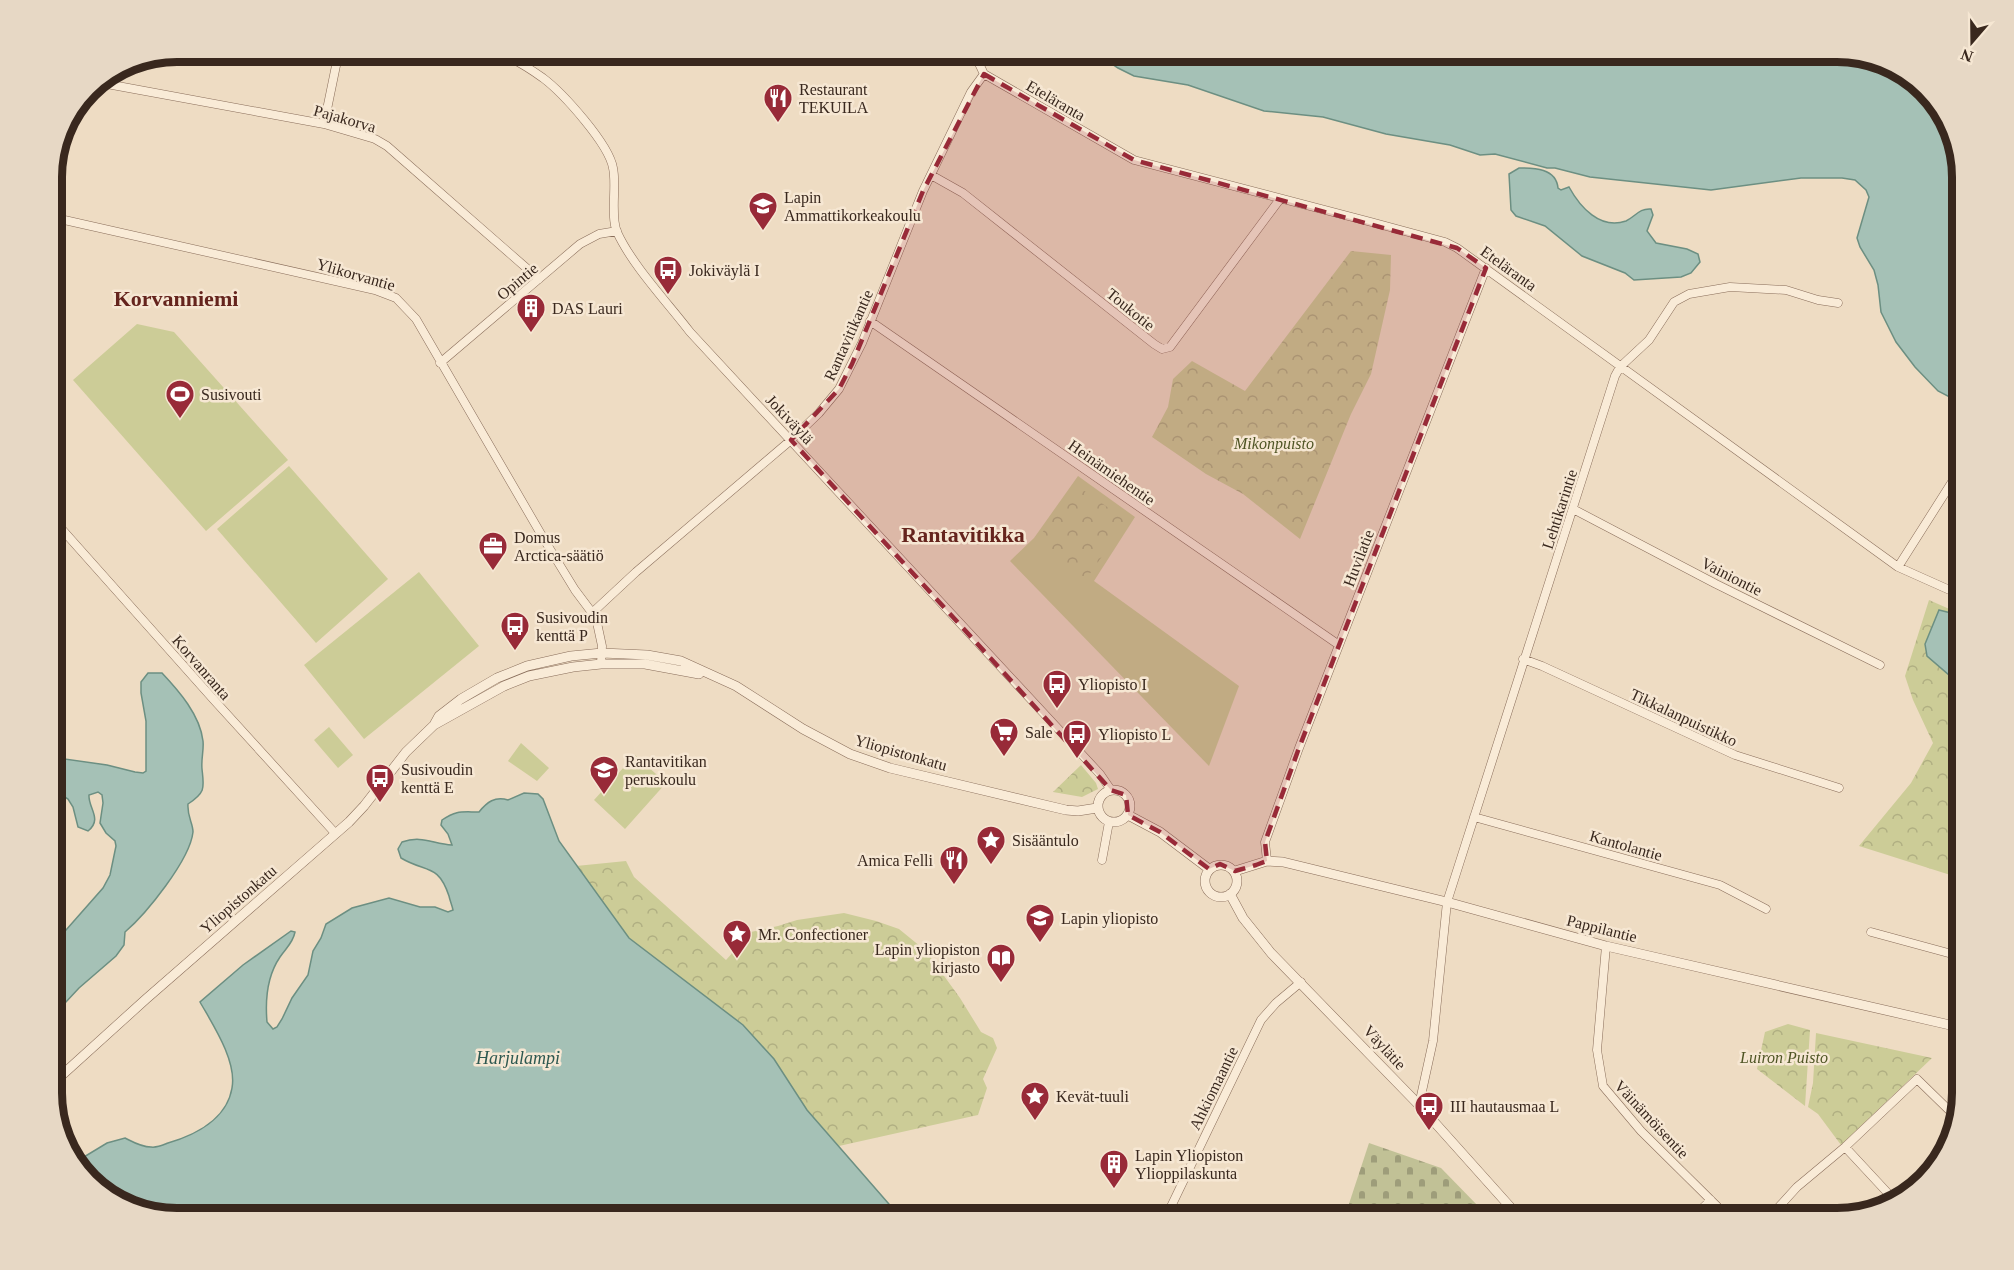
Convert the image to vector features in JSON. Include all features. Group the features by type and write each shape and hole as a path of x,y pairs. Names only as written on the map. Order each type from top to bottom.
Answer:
{"street":[{"path":"324,124 337,62"},
{"name":"Jokiväylä","path":"517,62 543,78 596,135 614,168 614,221 617,231 640,267 690,332 1100,774 1111,790"},
{"path":"978,62 984,74"},
{"name":"Rantavitikantie","path":"593,612 636,572 791,440 819,413 839,389 852,364 931,175 971,92 984,74"},
{"name":"Eteläranta","path":"984,74 1134,160 1445,242 1486,268 1898,567 1952,591"},
{"name":"Pajakorva","path":"108,84 324,124 375,139 387,146 539,279"},
{"name":"Toukotie","path":"931,175 963,193 1162,349 1170,347 1280,200"},
{"name":"Ylikorvantie","path":"62,220 385,293 396,298 410,311 550,549 575,590 593,612"},
{"name":"Opintie","path":"440,363 587,239 617,231"},
{"name":"Huvilatie","path":"1267,861 1265,842 1486,268"},
{"name":"Lehtikarintie","path":"1419,1105 1432,1041 1447,902 1523,659 1620,367 1649,340 1674,302 1689,294 1730,287 1786,290 1818,300 1838,303"},
{"name":"Heinämiehentie","path":"870,321 1339,645"},
{"path":"1898,567 1952,482"},
{"name":"Vainiontie","path":"1573,509 1716,584 1880,665"},
{"name":"Korvanranta","path":"62,529 336,833"},
{"path":"593,612 599,626 601,664"},
{"name":"Yliopistonkatu","path":"434,725 439,716 454,704 497,678 527,666 571,656 602,653 647,655 681,661 751,695 828,744 870,761 1066,810 1097,808"},
{"name":"Tikkalanpuistikko","path":"1523,659 1735,755 1839,788"},
{"name":"Yliopistonkatu","path":"62,1075 336,833 360,810 406,752 434,725 504,686 529,676 573,667 601,664 645,664 712,676"},
{"path":"1111,790 1117,790 1126,795 1130,805 1128,815 1119,822 1109,822 1101,817 1097,808 1102,794 1111,790"},
{"path":"1128,815 1160,832 1209,869"},
{"name":"Kantolantie","path":"1474,817 1720,885 1766,909"},
{"path":"1102,860 1109,822"},
{"name":"Pappilantie","path":"1235,871 1267,861 1283,862 1447,902 1606,946 1952,1025"},
{"path":"1220,864 1231,867 1235,871 1237,886 1230,894 1220,897 1211,893 1205,884 1209,869 1220,864"},
{"name":"Väylätie","path":"1230,894 1243,918 1264,944 1419,1105 1511,1208"},
{"path":"1871,932 1952,954"},
{"name":"Väinämöisentie","path":"1606,946 1597,1050 1603,1086 1641,1131 1719,1208"},
{"name":"Ahkiomaantie","path":"1170,1208 1261,1020 1280,999 1302,982"},
{"path":"1778,1208 1797,1187 1845,1147 1917,1079 1951,1113"},
{"path":"1845,1147 1890,1196"},
{"path":"1703,1208 1711,1200"}],"highlighted area":[{"path":"984,74 1134,160 1457,248 1486,268 1299,748 1265,842 1267,861 1256,865 1235,871 1220,864 1209,869 1160,832 1128,815 1126,795 1111,790 791,440 839,389 852,364 923,191"}],"green space":[{"name":"Mikonpuisto","path":"1351,251 1391,255 1390,290 1371,374 1351,414 1300,539 1243,494 1206,474 1152,437 1168,407 1173,379 1192,361 1245,391"},
{"name":"Susivouti","path":"137,324 174,332 288,460 206,531 73,380"},
{"path":"289,466 388,579 316,643 217,529"},
{"path":"1078,476 1135,517 1094,581 1239,686 1209,766 1010,561 1034,538"},
{"path":"1076,485 1127,521 1086,579 1035,543"},
{"path":"419,572 479,646 364,739 304,665"},
{"path":"1929,600 1952,610 1952,876 1859,846 1911,783 1933,743 1913,700 1905,676"},
{"path":"329,727 353,755 338,768 314,740"},
{"path":"521,743 549,768 537,781 508,761"},
{"path":"635,755 666,783 625,829 594,800"},
{"path":"1081,765 1096,783 1098,789 1082,797 1053,792"},
{"path":"626,861 634,877 726,960 751,932 797,920 844,913 899,929 926,951 981,1032 993,1038 997,1048 983,1079 987,1088 978,1115 839,1146 807,1110 774,1059 743,1025 629,938 576,866"},
{"name":"Luiron Puisto","path":"1788,1024 1810,1030 1805,1106 1757,1069 1765,1032"},
{"path":"1816,1033 1932,1058 1841,1145 1818,1114 1808,1107 1813,1083"},
{"path":"1369,1143 1441,1168 1480,1208 1348,1208"}],"water":[{"path":"1109,62 1853,62 1882,70 1908,85 1929,106 1944,132 1949,147 1952,169 1952,398 1938,391 1915,367 1896,342 1881,312 1874,270 1857,238 1869,197 1866,190 1855,180 1801,178 1711,190 1590,177 1495,154 1480,155 1450,145 1386,134 1323,117 1264,111 1188,85 1134,76"},
{"path":"1519,168 1543,170 1549,173 1556,181 1558,188 1561,190 1569,187 1585,209 1599,219 1608,222 1626,221 1640,211 1651,209 1653,215 1647,231 1656,243 1687,249 1698,254 1700,262 1691,273 1681,277 1634,280 1625,273 1582,256 1545,226 1516,216 1511,210 1509,174"},
{"path":"1939,610 1952,613 1952,678 1927,656 1925,644"},
{"path":"148,673 162,673 188,704 198,722 203,744 203,785 201,793 188,804 193,832 190,844 176,871 144,913 125,932 124,945 116,956 62,1006 62,935 103,888 110,875 116,846 115,841 100,823 103,803 102,795 98,792 89,795 95,818 92,827 88,831 78,827 73,807 62,795 62,759 107,765 135,772 146,771 146,721 141,682"},
{"name":"Harjulampi","path":"524,793 538,794 543,799 559,841 629,938 743,1025 774,1059 807,1110 892,1208 161,1208 132,1200 119,1193 90,1169 81,1159 107,1143 125,1138 144,1146 158,1147 199,1130 224,1109 232,1088 231,1066 223,1044 200,1002 243,965 291,931 295,932 272,972 268,988 267,1022 273,1029 277,1027 292,998 308,975 313,951 326,924 352,908 389,898 420,907 435,907 448,912 453,910 445,886 436,873 401,858 398,849 402,842 416,839 452,845 441,825 442,820 456,813 479,812 492,801 508,800"}],"place":[{"name":"Restaurant TEKUILA","path":"778,124"},
{"name":"Lapin Ammattikorkeakoulu","path":"763,232"},
{"name":"Jokiväylä I","path":"668,296"},
{"name":"DAS Lauri","path":"531,334"},
{"name":"Susivouti","path":"180,420"},
{"name":"Domus Arctica-säätiö","path":"493,572"},
{"name":"Susivoudin kenttä P","path":"515,652"},
{"name":"Yliopisto I","path":"1057,710"},
{"name":"Sale","path":"1004,758"},
{"name":"Yliopisto L","path":"1077,760"},
{"name":"Rantavitikan peruskoulu","path":"604,796"},
{"name":"Susivoudin kenttä E","path":"380,804"},
{"name":"Sisääntulo","path":"991,866"},
{"name":"Amica Felli","path":"954,886"},
{"name":"Lapin yliopisto","path":"1040,944"},
{"name":"Mr. Confectioner","path":"737,960"},
{"name":"Lapin yliopiston kirjasto","path":"1001,984"},
{"name":"Kevät-tuuli","path":"1035,1122"},
{"name":"III hautausmaa L","path":"1429,1132"},
{"name":"Lapin Yliopiston Ylioppilaskunta","path":"1114,1190"}],"district":[{"name":"Korvanniemi","path":"176,298"},
{"name":"Rantavitikka","path":"963,534"}]}
